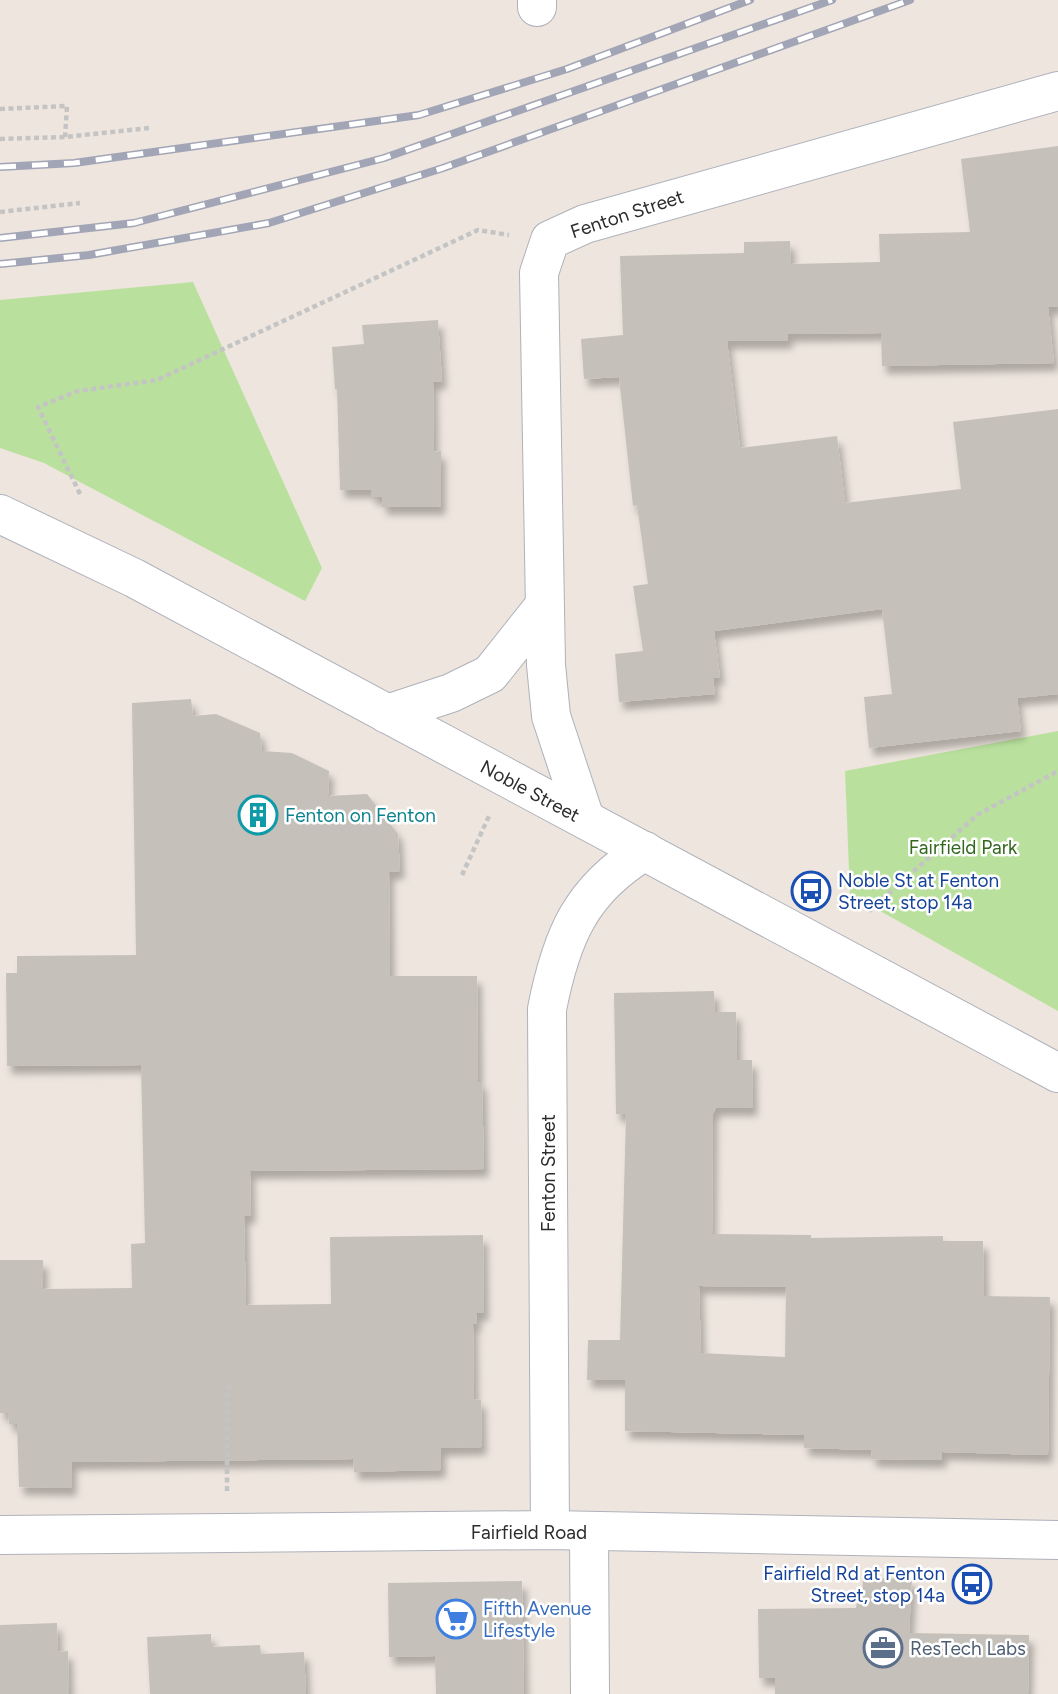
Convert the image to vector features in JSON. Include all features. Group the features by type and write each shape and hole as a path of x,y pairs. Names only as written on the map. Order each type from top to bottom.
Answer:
{"main road":[{"name":"Fenton Street","path":"585,820 551,716 544,606 539,273 550,240 585,224 1058,91"},
{"name":"Noble Street","path":"0,513 134,578 1058,1073"},
{"path":"387,714 451,693 490,674 544,606"},
{"name":"Fenton Street","path":"550,1530 547,1009 556,963 574,921 607,878 645,851"},
{"name":"Fairfield Road","path":"0,1535 550,1530 1058,1540"},
{"path":"589,1532 590,1694"}],"path":[{"path":"0,109 67,106 65,137"},
{"path":"0,139 65,137 149,128"},
{"path":"0,212 80,203"},
{"path":"80,494 38,407 78,391 157,380 478,230 522,237"},
{"path":"869,911 977,815 1058,771"},
{"path":"462,875 489,817"},
{"path":"226,1495 227,1389 232,1384"}],"green space":[{"path":"193,282 322,568 305,601 44,463 0,448 0,300"},
{"name":"Fairfield Park","path":"1058,731 1058,1011 850,894 845,771"}],"building":[{"path":"1058,146 1058,307 1048,307 1054,363 882,366 881,333 788,334 788,341 727,341 740,448 837,436 845,503 961,489 953,422 1058,409 1058,694 1017,698 1021,731 869,748 864,697 892,694 882,609 714,631 720,677 713,678 715,694 619,702 615,654 643,651 633,586 648,584 637,505 633,506 619,377 584,379 581,339 623,335 620,256 744,253 744,242 790,241 791,264 880,262 879,234 970,232 961,159"},
{"path":"438,320 442,381 433,382 434,452 441,451 441,507 382,507 382,497 371,497 371,490 340,490 337,389 332,347 364,344 362,325"},
{"path":"191,699 193,716 216,714 260,733 262,751 292,753 329,771 328,796 367,794 398,834 400,871 389,872 390,976 477,976 478,1082 482,1082 484,1169 250,1171 251,1216 244,1216 246,1305 331,1304 330,1237 483,1235 484,1313 476,1313 477,1324 473,1324 474,1399 481,1400 482,1447 441,1448 441,1470 354,1472 353,1459 72,1462 72,1488 19,1487 17,1424 9,1424 8,1413 0,1413 0,1260 43,1260 43,1289 132,1288 131,1244 145,1243 141,1065 7,1066 6,973 17,973 17,956 136,955 132,703"},
{"path":"714,991 715,1012 736,1012 737,1060 752,1060 753,1108 716,1108 713,1114 712,1234 811,1235 811,1238 943,1236 943,1241 983,1241 984,1296 1050,1297 1048,1455 942,1452 942,1460 871,1459 872,1450 804,1448 804,1435 625,1431 625,1380 587,1380 588,1340 620,1340 626,1114 616,1114 614,993","holes":["699,1286 786,1287 785,1357 701,1353"]},
{"path":"863,1578 912,1579 909,1633 1029,1635 1028,1694 775,1694 775,1678 759,1678 758,1609 856,1608 857,1601 862,1600"},
{"name":"Fifth Avenue Lifestyle","path":"522,1581 524,1694 436,1694 435,1656 389,1657 388,1583"},
{"path":"57,1623 58,1652 68,1651 69,1694 0,1694 0,1625"},
{"path":"211,1634 211,1647 260,1645 261,1654 304,1652 306,1694 150,1694 147,1637"}],"railway":[{"path":"0,167 74,163 419,115 567,69 750,0"},
{"path":"0,238 134,223 384,158 832,0"},
{"path":"0,264 89,255 269,223 443,168 910,0"}],"place":[{"name":"Fenton on Fenton","path":"258,815"},
{"name":"Noble St at Fenton Street, stop 14a","path":"811,891"},
{"name":"Fairfield Rd at Fenton Street, stop 14a","path":"972,1584"},
{"name":"Fifth Avenue Lifestyle","path":"456,1619"},
{"name":"ResTech Labs","path":"883,1648"}]}
